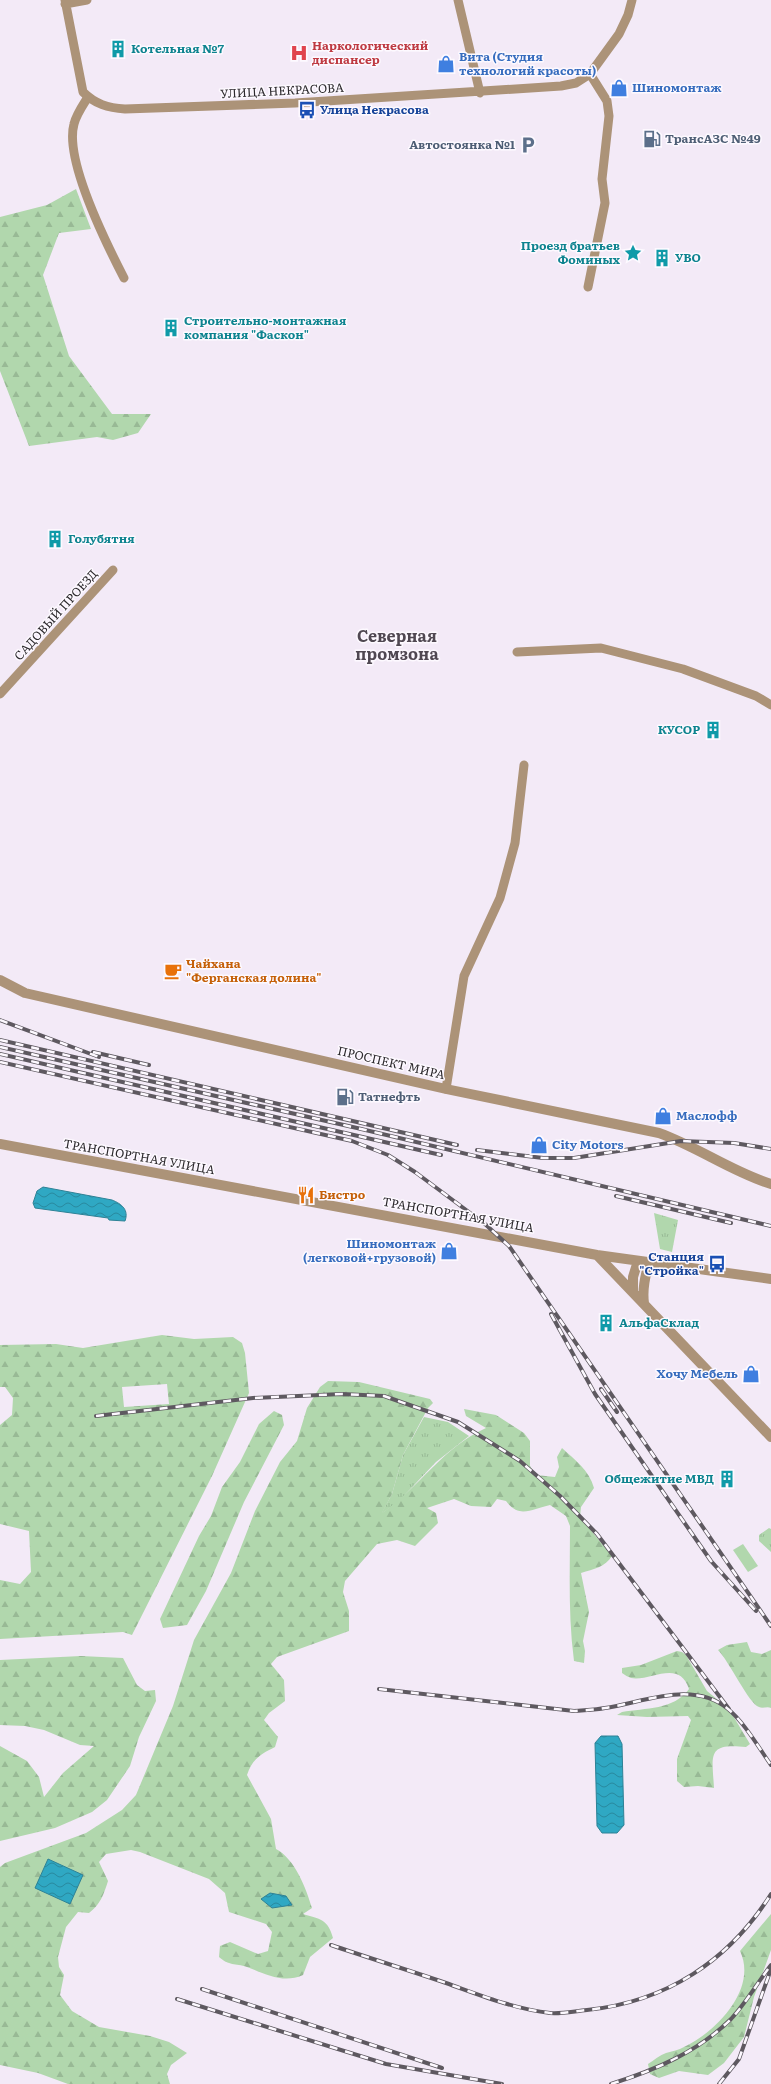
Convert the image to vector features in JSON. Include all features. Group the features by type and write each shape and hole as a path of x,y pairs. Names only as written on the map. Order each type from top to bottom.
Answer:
{"street":[{"path":"87,0 65,2 81,85 88,96 74,124 74,145 83,189 124,278"},
{"path":"458,0 480,93"},
{"name":"УЛИЦА НЕКРАСОВА","path":"88,96 110,108 125,109 301,103 480,93 561,86 576,83 590,74 619,34 628,15 632,0"},
{"path":"588,287 605,203 602,179 609,116 607,100 590,74"},
{"name":"САДОВЫЙ ПРОЕЗД","path":"0,694 113,570"},
{"path":"517,652 601,648 683,669 756,696 771,705"},
{"path":"446,1089 464,976 500,898 515,843 524,765"},
{"name":"ПРОСПЕКТ МИРА","path":"0,980 25,993 446,1089 659,1133 681,1141 749,1176 771,1184"},
{"name":"ТРАНСПОРТНАЯ УЛИЦА","path":"0,1144 597,1255 771,1279"},
{"path":"597,1255 771,1436"},
{"path":"633,1291 633,1277 638,1261"},
{"path":"644,1303 643,1295 645,1278 649,1263"}],"green space":[{"path":"76,189 91,229 59,233 43,275 69,356 112,414 151,414 138,433 113,440 97,437 29,446 0,371 0,217 47,205"},
{"path":"654,1213 678,1220 672,1252 660,1249"},
{"path":"162,1335 194,1339 233,1337 242,1343 245,1353 249,1393 212,1476 132,1635 123,1632 0,1639 0,1580 20,1584 31,1572 29,1531 0,1524 0,1425 12,1415 13,1398 5,1387 0,1387 0,1345 56,1344 83,1348","holes":["167,1384 169,1404 124,1407 122,1387"]},
{"path":"328,1381 359,1382 430,1399 433,1403 428,1408 403,1455 392,1494 382,1513 396,1503 457,1446 470,1436 486,1428 466,1416 464,1409 496,1415 524,1433 530,1441 530,1466 536,1475 555,1477 559,1467 557,1457 562,1448 581,1466 589,1476 594,1488 581,1507 580,1517 612,1556 603,1565 581,1573 589,1612 583,1641 585,1651 584,1663 574,1661 570,1610 570,1526 566,1516 550,1505 532,1510 521,1511 511,1507 506,1501 497,1499 491,1507 471,1506 454,1499 427,1508 436,1513 438,1523 415,1546 397,1540 377,1544 345,1581 343,1592 349,1611 349,1631 277,1657 271,1664 284,1680 285,1701 269,1713 264,1720 278,1737 275,1747 265,1752 254,1761 247,1775 271,1819 276,1849 289,1860 299,1875 307,1892 312,1908 303,1914 326,1923 333,1938 310,1957 303,1975 296,1978 288,1979 275,1977 247,1967 229,1963 219,1957 220,1946 230,1942 258,1954 268,1951 272,1932 266,1924 229,1912 225,1893 209,1879 140,1852 131,1850 106,1854 99,1862 108,1881 101,1899 89,1913 78,1912 66,1927 58,1957 59,1967 64,1975 60,1995 72,2011 99,2027 150,2036 169,2042 187,2053 171,2065 167,2074 170,2084 68,2084 38,2073 0,2065 0,1867 5,1863 86,1833 122,1810 136,1795 173,1706 194,1640 231,1573 255,1511 280,1462 297,1441 307,1408 320,1387"},
{"path":"274,1411 282,1415 284,1425 244,1502 206,1591 187,1625 163,1628 160,1619 199,1536 211,1516 222,1487 240,1462 259,1424"},
{"path":"424,1417 448,1422 469,1436 436,1462 398,1502 381,1514 392,1494 403,1455"},
{"path":"769,1528 771,1529 771,1552 759,1541 759,1535"},
{"path":"743,1544 758,1566 748,1572 733,1550"},
{"path":"747,1642 751,1652 762,1654 771,1650 771,1708 760,1708 755,1704 745,1691 723,1655 718,1650 727,1645"},
{"path":"677,1651 686,1655 707,1691 729,1709 750,1744 746,1747 733,1746 718,1749 713,1759 714,1788 698,1786 684,1787 677,1781 677,1759 691,1720 688,1716 647,1717 617,1715 622,1712 658,1707 675,1701 683,1696 689,1689 684,1680 678,1675 663,1673 647,1677 631,1678 622,1673 622,1668 641,1665"},
{"path":"81,1656 123,1658 137,1685 145,1691 155,1690 156,1701 139,1737 130,1766 107,1800 92,1812 55,1828 0,1841 0,1746 27,1761 39,1777 44,1797 63,1773 94,1746 80,1745 44,1730 25,1726 0,1725 0,1660"},
{"path":"771,1914 771,1950 754,1997 744,2037 724,2063 708,2075 679,2071 659,2078 650,2074 648,2064 659,2056 682,2048 696,2040 709,2031 731,2008 739,1994 743,1980 744,1965 740,1951"}],"water":[{"path":"43,1187 112,1200 119,1203 124,1208 126,1214 125,1221 109,1220 108,1218 35,1208 33,1203 37,1191"},
{"path":"601,1736 618,1736 622,1744 624,1825 617,1833 602,1833 597,1826 595,1743"},
{"path":"48,1859 83,1875 70,1904 35,1888"},
{"path":"270,1893 286,1896 292,1905 272,1908 261,1899"}],"railway":[{"path":"0,1020 99,1057"},
{"path":"0,1040 457,1145"},
{"path":"0,1047 357,1128 771,1226"},
{"path":"93,1052 149,1065"},
{"path":"0,1054 441,1155"},
{"path":"0,1062 352,1141 388,1155 415,1172 485,1224 509,1246 771,1626"},
{"path":"477,1150 543,1158 574,1158 681,1141 734,1143 771,1149"},
{"path":"616,1196 731,1223"},
{"path":"551,1314 595,1394 711,1561 756,1611"},
{"path":"601,1389 617,1412"},
{"path":"96,1416 253,1398 342,1394 384,1396 458,1422 520,1461 560,1496 597,1534 729,1709"},
{"path":"379,1689 574,1711 601,1709 668,1695 684,1694 700,1696 714,1700 734,1714 771,1765"},
{"path":"331,1945 510,2005 550,2013 587,2010 643,1998 669,1987 693,1974 715,1958 736,1939 754,1918 771,1894"},
{"path":"611,2084 660,2066 705,2041 731,2019 771,1965"},
{"path":"719,2084 739,2059 771,1969"},
{"path":"202,1989 442,2068"},
{"path":"177,1999 386,2064 502,2084"}],"place":[{"name":"Котельная №7","path":"118,49"},
{"name":"Наркологический диспансер","path":"299,53"},
{"name":"Вита (Студия технологий красоты)","path":"446,64"},
{"name":"Шиномонтаж","path":"619,88"},
{"name":"Улица Некрасова","path":"307,110"},
{"name":"ТрансАЗС №49","path":"652,139"},
{"name":"Автостоянка №1","path":"528,145"},
{"name":"Проезд братьев Фоминых","path":"633,253"},
{"name":"УВО","path":"662,258"},
{"name":"Строительно-монтажная компания \"Фаскон\"","path":"171,328"},
{"name":"Голубятня","path":"55,539"},
{"name":"КУСОР","path":"713,730"},
{"name":"Чайхана \"Ферганская долина\"","path":"173,971"},
{"name":"Татнефть","path":"345,1097"},
{"name":"Маслофф","path":"663,1116"},
{"name":"City Motors","path":"539,1145"},
{"name":"Бистро","path":"306,1195"},
{"name":"Шиномонтаж (легковой+грузовой)","path":"449,1251"},
{"name":"Станция \"Стройка\"","path":"717,1264"},
{"name":"АльфаСклад","path":"606,1323"},
{"name":"Хочу Мебель","path":"751,1374"},
{"name":"Общежитие МВД","path":"727,1479"}],"district":[{"name":"Северная промзона","path":"397,645"}]}
